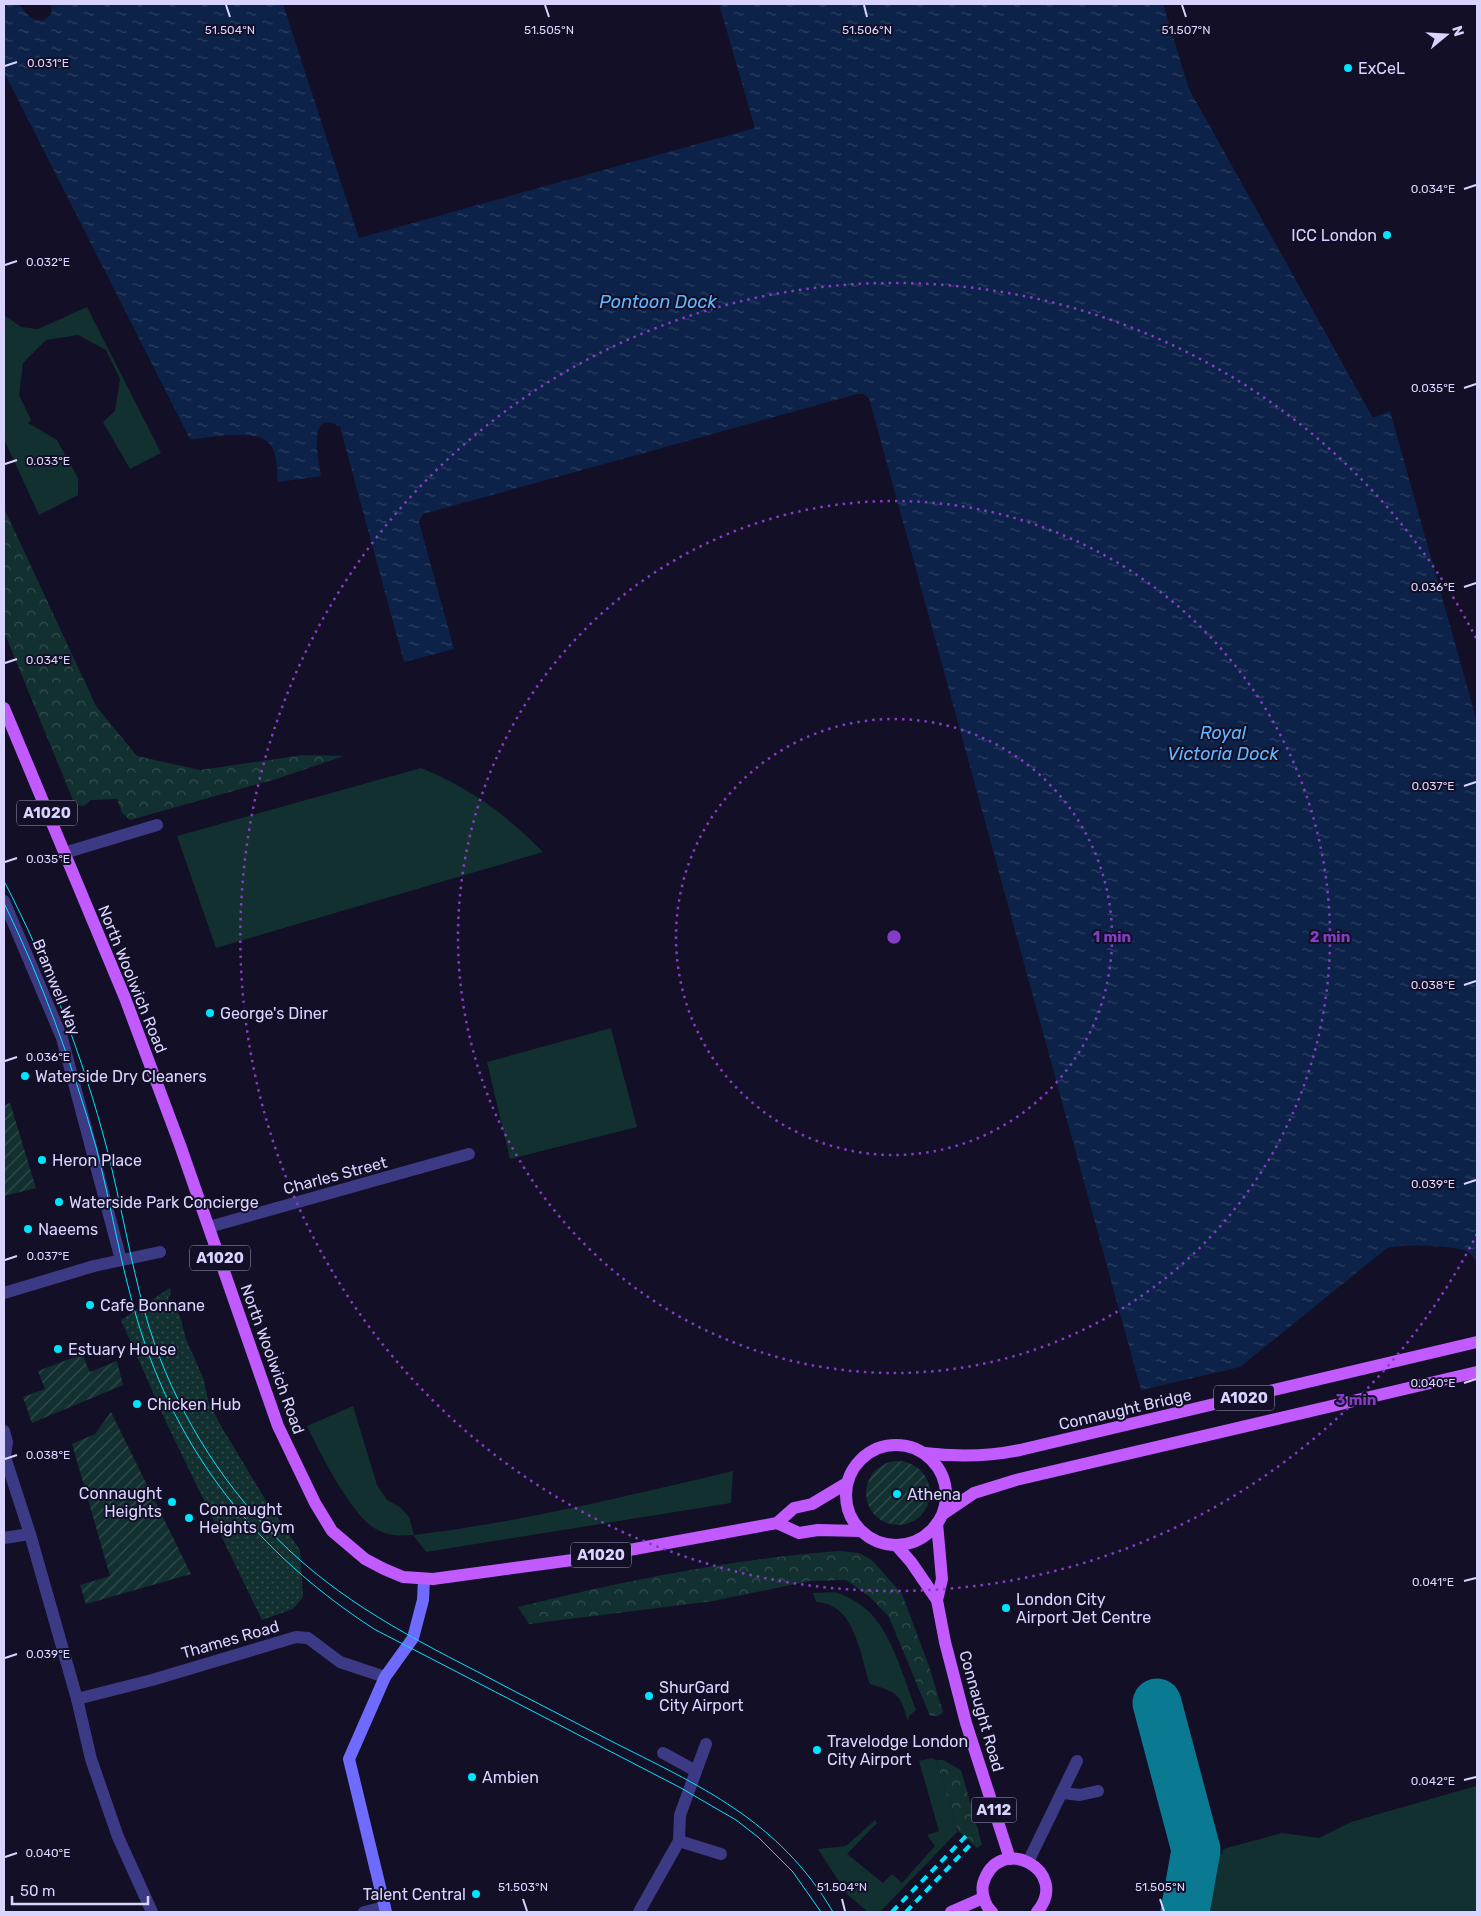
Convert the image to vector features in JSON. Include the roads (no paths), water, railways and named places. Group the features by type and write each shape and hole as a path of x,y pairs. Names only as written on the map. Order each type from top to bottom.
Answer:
{"main road":[{"name":"North Woolwich Road","path":"4,708 125,998 209,1227 278,1426 325,1522 346,1545 365,1559 403,1577 424,1579"},
{"name":"Connaught Bridge","path":"924,1453 958,1457 979,1457 1100,1432 1477,1342"},
{"name":"A1020","path":"896,1545 906,1545 922,1539 940,1519 964,1499 990,1487 1477,1372"},
{"name":"A1020","path":"424,1579 444,1579 580,1559 777,1523 794,1508 812,1504 847,1483 855,1465 870,1452 888,1445 906,1446 924,1453"},
{"path":"924,1453 934,1462 942,1474 946,1487 946,1501 940,1519"},
{"path":"847,1483 846,1500 851,1517 860,1531"},
{"name":"Connaught Road","path":"937,1600 942,1579 938,1558 940,1519"},
{"path":"777,1523 800,1533 818,1530 860,1531 884,1543 896,1545"},
{"name":"Connaught Road","path":"896,1545 937,1600 954,1680 1010,1859"},
{"path":"992,1912 983,1898 982,1887 985,1877 1000,1862 1010,1859 1028,1862 1039,1870 1045,1881 1046,1894 1042,1906 1037,1912"},
{"path":"951,1912 983,1898"}],"street":[{"path":"64,852 156,825"},
{"name":"Bramwell Way","path":"4,900 62,1038 122,1260"},
{"name":"Charles Street","path":"209,1227 469,1154"},
{"path":"4,1293 37,1282 160,1252"},
{"path":"4,1432 7,1442 5,1458 30,1534 77,1699 91,1759 118,1837 152,1912"},
{"path":"4,1538 30,1534"},
{"path":"364,1912 385,1910 349,1759 385,1677 413,1638 424,1600 424,1579"},
{"name":"Thames Road","path":"77,1699 152,1680 296,1637 308,1638 340,1662 385,1677"},
{"path":"638,1912 679,1841 680,1815 706,1744"},
{"path":"663,1753 696,1770"},
{"path":"1028,1862 1077,1761"},
{"path":"1064,1789 1080,1795 1098,1791"},
{"path":"679,1841 721,1854"}],"water":[{"name":"Royal Victoria Dock","path":"4,4 19,4 33,19 42,20 51,14 51,4 283,4 359,238 755,128 719,4 1163,4 1189,89 1373,418 1390,411 1477,722 1477,1263 1468,1252 1456,1248 1414,1246 1387,1248 1240,1367 1141,1390 869,398 863,394 857,394 423,514 419,522 454,649 404,662 340,427 329,423 322,424 319,430 317,449 321,476 278,482 275,454 272,447 266,441 246,435 190,439 4,72"}],"tram line":[{"path":"4,881 50,979 87,1080 107,1149 145,1313 165,1371 192,1427 226,1479 245,1503 289,1550 313,1571 365,1609 448,1657 675,1773 735,1809 762,1829 788,1853 812,1880 833,1912"},
{"path":"4,903 31,962 77,1084 96,1147 131,1298 154,1368 174,1413 199,1456 227,1496 258,1533 293,1567 332,1599 374,1629 681,1788 736,1820 758,1837 793,1872 821,1912"}],"railway":[{"path":"892,1912 966,1836"},
{"path":"906,1912 973,1842"}],"place":[{"name":"ExCeL","path":"1348,68"},
{"name":"ICC London","path":"1387,235"},
{"name":"George's Diner","path":"210,1013"},
{"name":"Waterside Dry Cleaners","path":"25,1076"},
{"name":"Heron Place","path":"42,1160"},
{"name":"Waterside Park Concierge","path":"59,1202"},
{"name":"Naeems","path":"28,1229"},
{"name":"Cafe Bonnane","path":"90,1305"},
{"name":"Estuary House","path":"58,1349"},
{"name":"Chicken Hub","path":"137,1404"},
{"name":"Athena","path":"897,1494"},
{"name":"Connaught Heights","path":"172,1502"},
{"name":"Connaught Heights Gym","path":"189,1518"},
{"name":"London City Airport Jet Centre","path":"1006,1608"},
{"name":"ShurGard City Airport","path":"649,1696"},
{"name":"Travelodge London City Airport","path":"817,1750"},
{"name":"Ambien","path":"472,1777"},
{"name":"Talent Central","path":"476,1894"}],"water label":[{"name":"Pontoon Dock","path":"658,302"}]}
